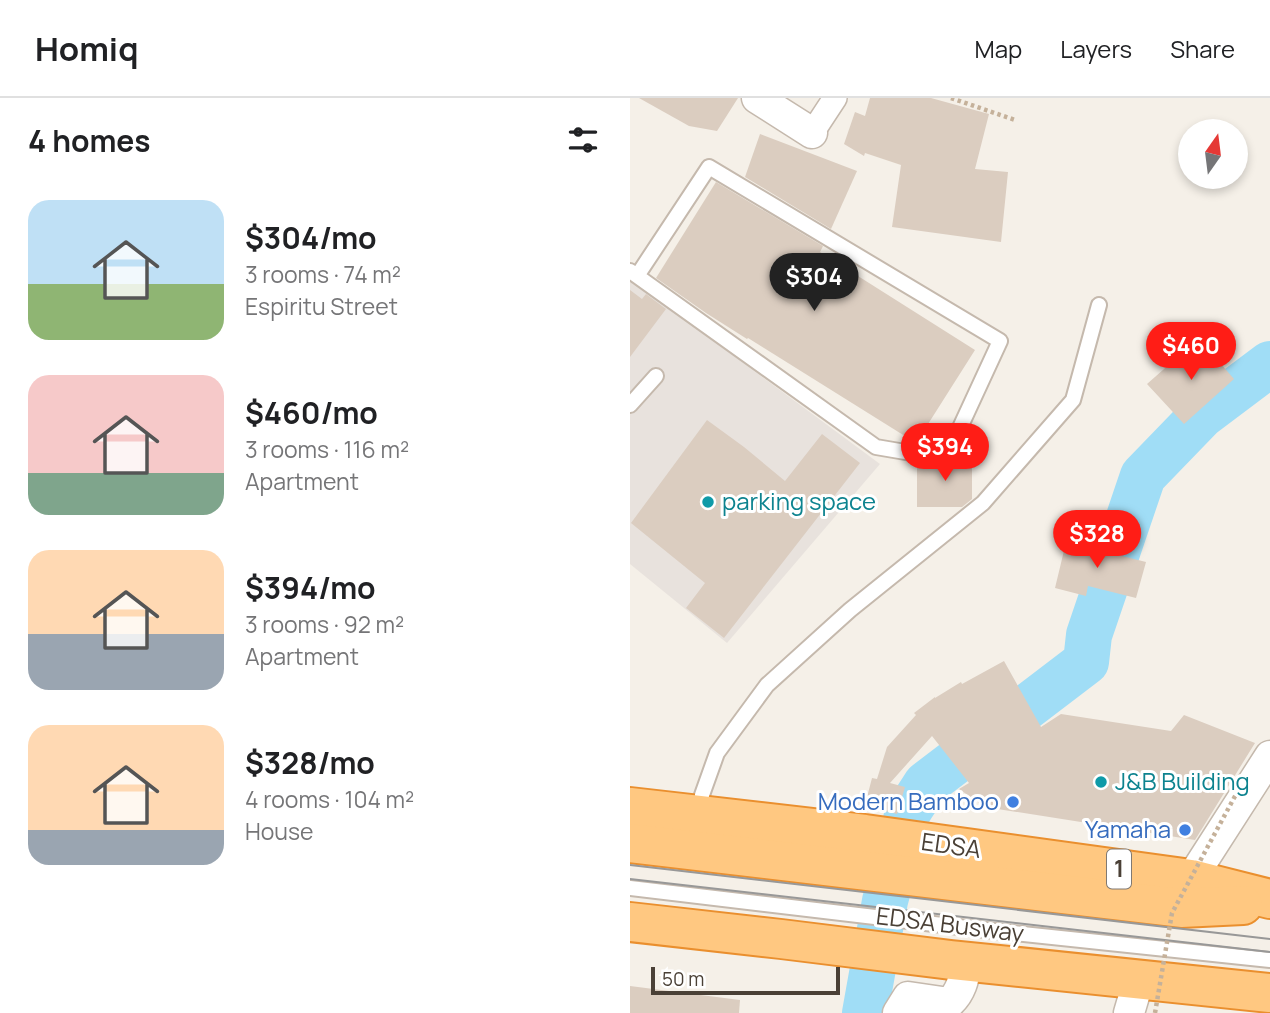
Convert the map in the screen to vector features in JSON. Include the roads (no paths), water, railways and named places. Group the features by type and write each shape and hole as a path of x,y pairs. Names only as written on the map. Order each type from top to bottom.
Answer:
{"highway":[{"name":"EDSA","path":"630,807 865,834 964,865 1191,879 1270,901"},
{"path":"630,843 964,865 1181,908 1270,901"},
{"path":"630,922 859,949 965,950 1134,996 1270,993"}],"street":[{"path":"757,98 812,133 835,98"},
{"path":"1191,879 1270,756"},
{"path":"898,1013 908,997 949,1003 953,1001 961,988 965,950"}],"lane":[{"path":"709,167 1000,341 952,445 917,454 876,447 633,273 709,167"},
{"path":"699,815 702,795 717,753 767,685 850,610 983,503 1073,400 1099,305"},
{"path":"630,405 656,376"},
{"name":"EDSA Busway","path":"630,888 789,906 965,950 1270,960"}],"waterway":[{"path":"865,1013 885,901 908,812 926,784 1086,662 1089,635 1143,476 1202,415 1270,364"}],"tram line":[{"path":"630,865 1270,939"},
{"path":"630,879 1270,952"}],"place":[{"name":"parking space","path":"708,502"},
{"name":"J&B Building","path":"1101,782"},
{"name":"Modern Bamboo","path":"1013,802"},
{"name":"Yamaha","path":"1185,830"}]}
